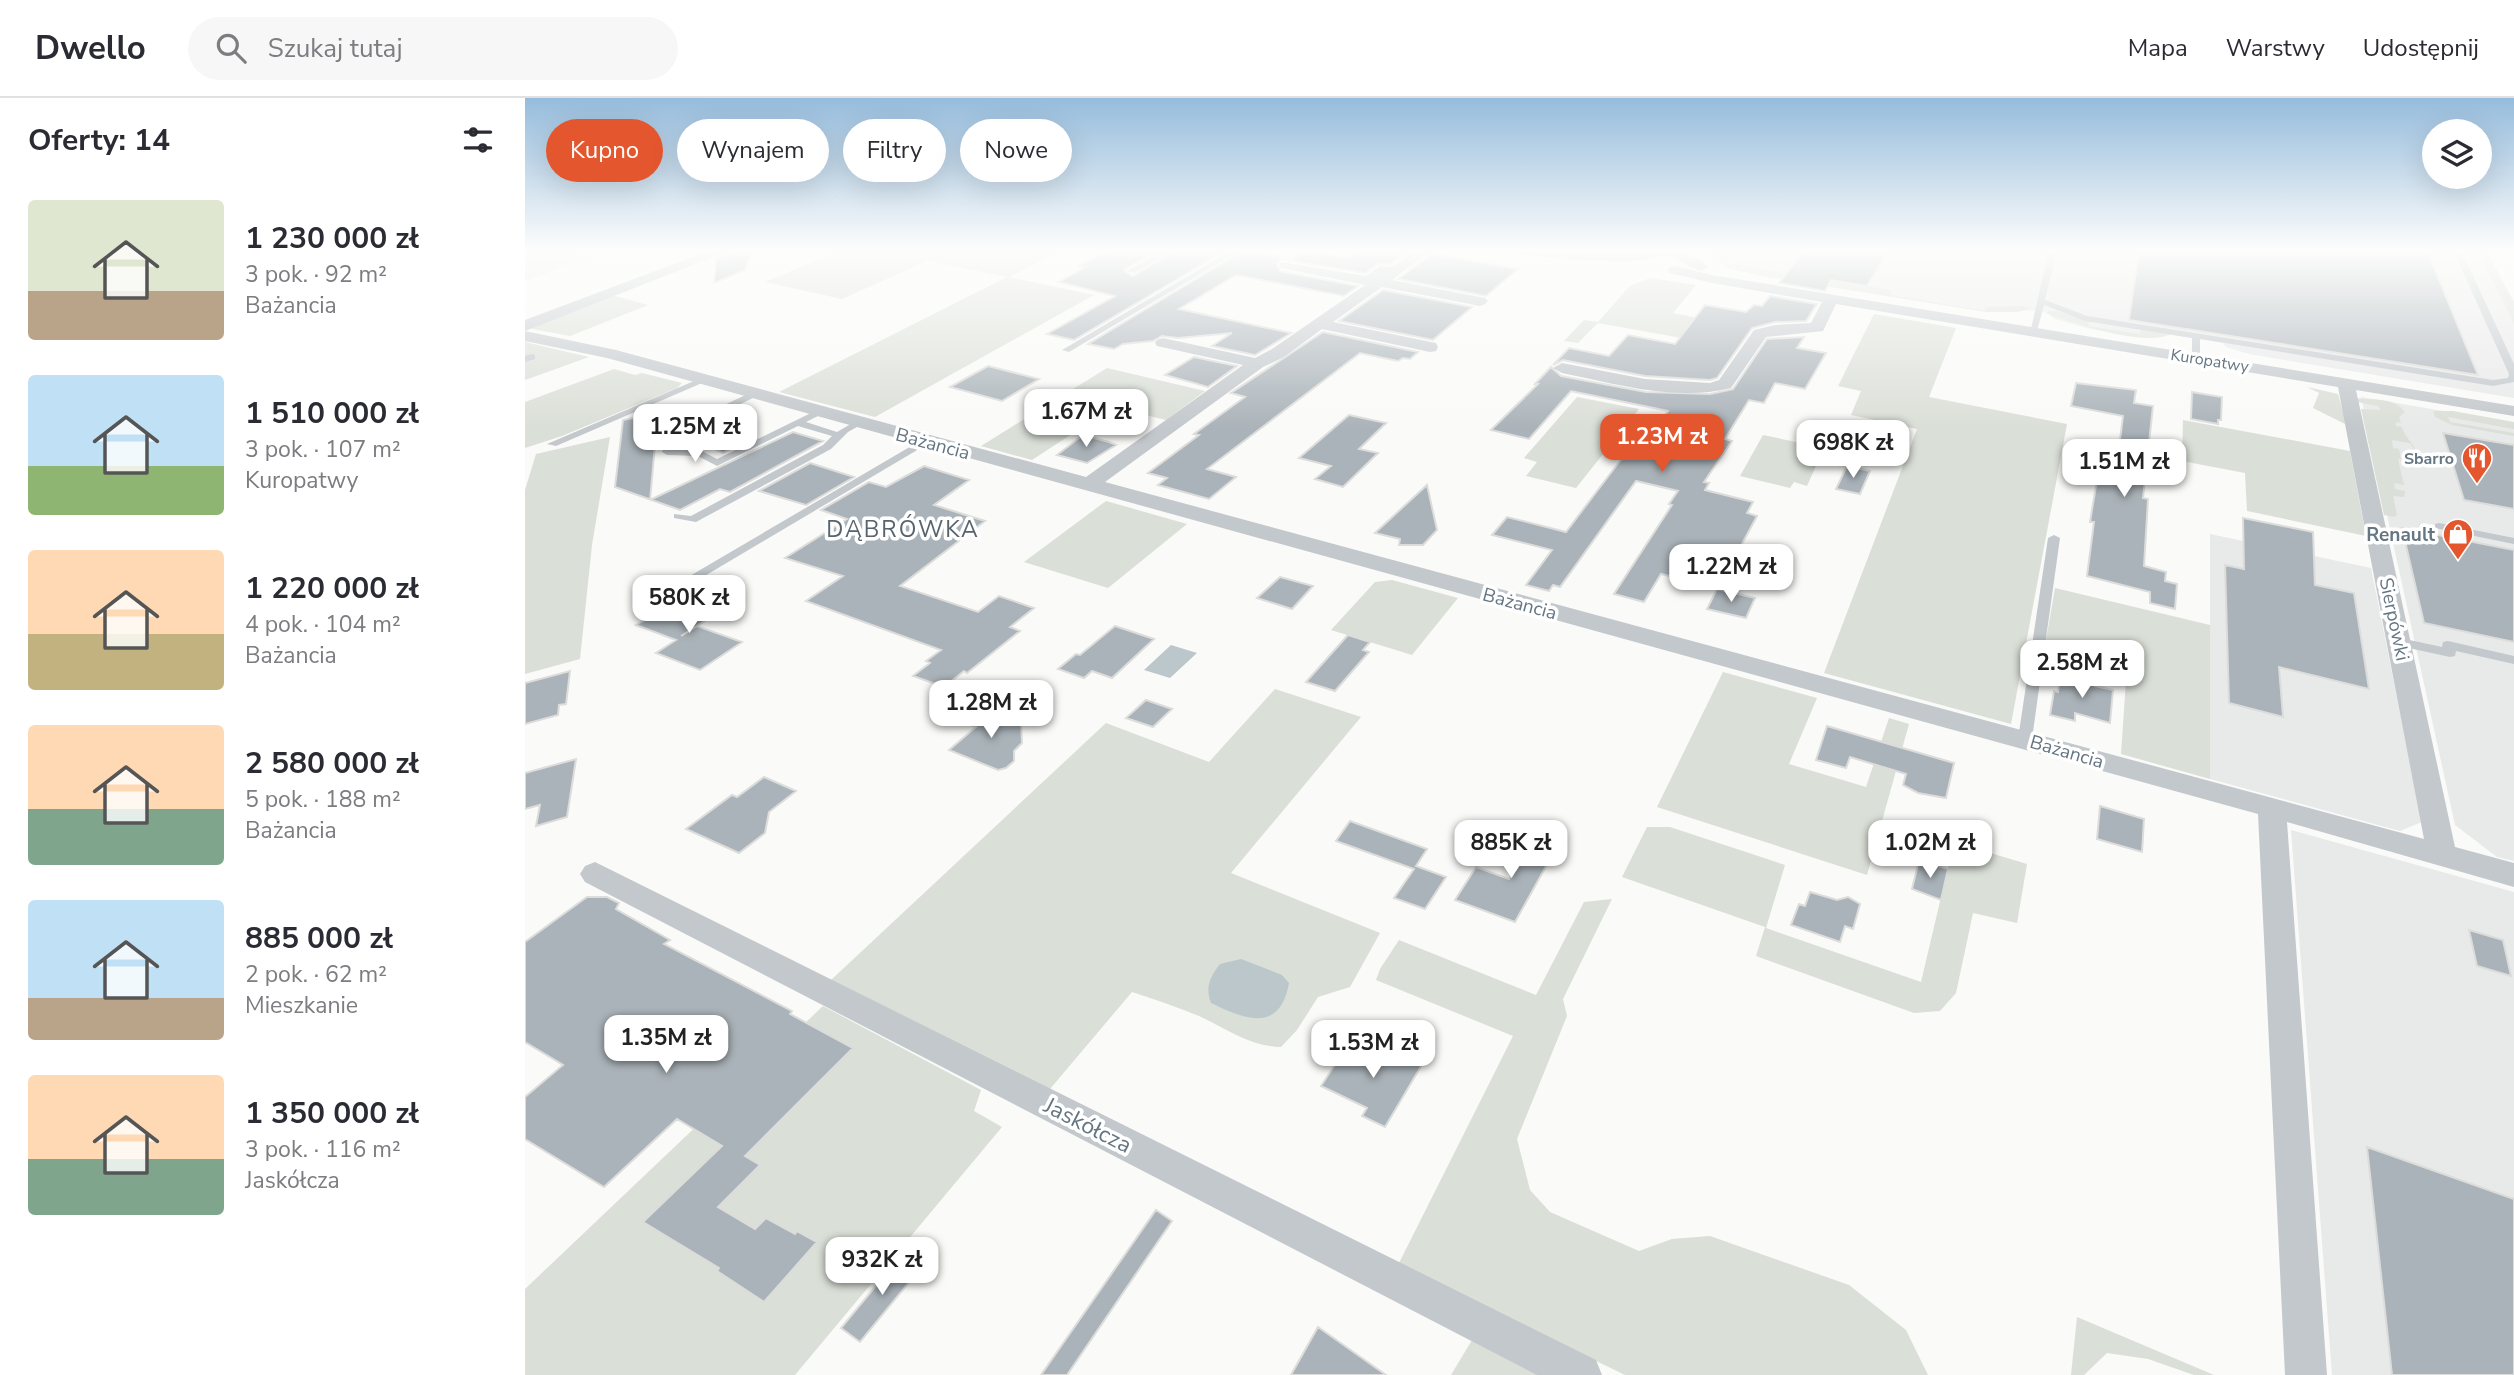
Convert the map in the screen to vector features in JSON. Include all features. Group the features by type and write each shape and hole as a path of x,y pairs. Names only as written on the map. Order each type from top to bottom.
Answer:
{"street":[{"path":"525,326 568,310"},
{"path":"1088,485 1258,363 1268,360 1341,310"},
{"path":"1562,368 1638,383 1716,387 1725,384 1760,333 1817,328 1826,310"},
{"name":"Kuropatwy","path":"1902,310 2514,411"},
{"path":"1320,324 1430,347"},
{"path":"1163,343 1258,363"},
{"name":"Bażancia","path":"527,351 610,354 2025,739 2514,875"},
{"name":"Sierpówki","path":"2346,383 2442,855"},
{"path":"2271,808 2306,1375"},
{"name":"Jaskółcza","path":"595,874 1581,1375"}],"lane":[{"path":"1066,350 1135,310"},
{"path":"2033,331 2038,310"},
{"path":"2063,310 2085,318 2493,383 2508,382 2514,374 2484,310"},
{"path":"2196,336 2196,358"},
{"path":"552,444 704,380"},
{"path":"754,394 675,432 667,452 700,453 717,463 820,412"},
{"path":"797,423 838,435"},
{"path":"678,516 692,520 827,447 838,435 859,423"},
{"path":"677,587 925,441"},
{"path":"2439,526 2514,541"},
{"path":"2025,739 2054,538"},
{"path":"2400,642 2450,653 2448,645 2514,660"}],"shaded area":[{"path":"574,310 636,310 570,336 527,328"},
{"path":"942,310 1068,310 875,417 779,392"},
{"path":"1609,310 1676,310 1673,313 1703,319 1687,339 1598,323 1578,343 1564,341 1584,320 1598,322"},
{"path":"1972,310 2507,310 2514,324 2514,398 2249,354 2226,347 2223,343 2173,335 2138,336 2090,329 2055,319 2047,313 2024,310 1987,312"},
{"path":"1972,310 2027,310 2017,312"},
{"path":"2507,310 2514,310 2514,324"},
{"path":"2049,311 2089,321 2088,326 2140,334 2141,330 2170,334 2144,338 2126,336 2089,327 2046,313"},
{"path":"1874,314 1956,328 1929,397 2067,424 2011,724 1824,673 1917,429 1851,415 1861,391 1838,386"},
{"path":"525,342 589,357 525,380"},
{"path":"1107,368 1205,391 1166,420 1113,407 1032,460 981,446"},
{"path":"614,369 682,383 677,388 562,436 525,448 525,402"},
{"path":"2307,387 2338,394 2347,425 2313,408 2319,393"},
{"path":"1577,397 1639,409 1576,488 1526,476 1537,462 1524,458"},
{"path":"2361,397 2514,423 2514,861 2497,857 2455,825"},
{"path":"2357,398 2389,401 2405,412 2399,417 2401,423 2396,422 2396,426 2402,427 2416,452 2410,443 2392,440 2393,448 2399,449 2401,459 2398,459 2404,485 2394,483 2395,489 2405,491 2404,497 2393,496 2397,515 2394,517 2384,515 2361,409 2380,410 2378,406 2357,402"},
{"path":"2433,411 2453,411 2514,422 2514,429 2448,417 2450,422 2514,433 2514,436 2452,425 2435,417"},
{"path":"2183,420 2350,451 2366,536 2247,511 2245,473 2182,461"},
{"path":"1763,435 1824,448 1807,486 1794,482 1790,488 1740,476"},
{"path":"610,437 592,545 580,659 525,674 525,490 536,454"},
{"path":"1106,501 1187,524 1108,588 1024,562"},
{"path":"2210,534 2371,568 2422,822 2400,831 2210,779"},
{"path":"1392,580 1458,598 1412,655 1331,630 1375,582"},
{"path":"2055,588 2210,625 2210,779 2121,754 2127,666 2045,646"},
{"path":"1171,645 1197,653 1170,678 1144,670"},
{"path":"1723,672 1817,698 1789,764 1866,787 1889,718 1909,724 1867,875 1657,807"},
{"path":"1275,689 1361,717 1231,873 1380,933 1350,987 1318,997 1297,1030 1281,1047 1248,1040 1199,1016 1132,992 1050,1089 831,980 1106,723 1209,762"},
{"path":"1647,827 1670,827 1785,865 1766,928 1921,982 1954,842 2027,864 2017,923 1973,913 1956,993 1940,1011 1914,1013 1756,956 1765,927 1622,877"},
{"path":"2291,830 2514,892 2514,1375 2332,1375"},
{"path":"1612,899 1563,999 1567,1016 1517,1139 1530,1190 1550,1212 1639,1251 1672,1239 1710,1236 1849,1285 1906,1330 1928,1375 1625,1375 1398,1265 1513,1036 1376,980 1380,969 1399,940 1536,995 1584,902"},
{"path":"1241,959 1282,975 1289,983 1278,1010 1269,1016 1248,1017 1211,1003 1209,987 1216,969 1220,964"},
{"path":"823,1006 981,1090 974,1111 1002,1127 795,1375 525,1375 525,1289"},
{"path":"2077,1317 2214,1375 2194,1375 2148,1359 2107,1353 2084,1375 2071,1375"},
{"path":"1475,1335 1550,1375 1451,1375"}],"building":[{"path":"1091,310 1126,310 1074,340 1047,334"},
{"path":"1145,310 1182,310 1291,333 1255,355 1212,346 1232,333 1178,338 1162,336 1153,341 1123,344 1114,349 1088,344"},
{"path":"1355,310 1469,310 1433,340 1339,321"},
{"path":"1701,310 1746,312 1749,310 1813,310 1806,321 1775,322 1752,328 1717,378 1710,380 1645,376 1563,360 1553,365 1569,348 1609,356 1628,335 1675,344"},
{"path":"2130,310 2451,310 2478,375 2129,320"},
{"path":"1323,332 1418,352 1410,359 1403,358 1398,361 1360,353 1207,469 1236,477 1209,499 1158,485 1167,478 1148,473 1199,435 1194,434 1245,397 1231,393"},
{"path":"1804,337 1797,348 1826,353 1805,389 1775,383 1764,403 1749,400 1725,439 1732,441 1704,482 1709,483 1705,490 1753,502 1747,513 1757,516 1737,553 1742,554 1723,589 1661,574 1644,602 1614,594 1672,505 1669,504 1678,491 1636,481 1560,587 1553,585 1549,591 1526,585 1552,550 1492,535 1507,517 1566,532 1629,449 1638,450 1668,411 1571,391 1529,439 1491,430 1538,384 1535,384 1551,367 1561,376 1646,392 1710,394 1733,389 1767,339"},
{"path":"1194,357 1237,366 1208,387 1165,375"},
{"path":"988,366 1039,379 1002,401 950,387"},
{"path":"2076,383 2136,390 2134,403 2153,406 2143,498 2148,499 2144,566 2166,572 2165,581 2177,584 2175,609 2150,603 2150,592 2087,576 2094,522 2090,522 2099,468 2116,472 2123,416 2071,406"},
{"path":"2192,392 2222,397 2221,420 2218,420 2218,424 2191,419"},
{"path":"658,413 650,499 615,487 623,420"},
{"path":"1349,415 1386,423 1359,449 1378,453 1343,487 1315,479 1331,466 1299,458"},
{"path":"793,432 823,441 730,492 720,489 680,510 651,500"},
{"path":"2443,433 2514,445 2514,509 2464,500"},
{"path":"730,434 748,441 723,453 705,445"},
{"path":"1083,435 1116,445 1087,463 1057,455"},
{"path":"810,463 854,477 806,505 759,491"},
{"path":"924,466 969,480 934,505 985,521 900,586 978,612 999,596 1034,608 1010,627 1020,631 967,673 964,671 944,687 913,676 930,663 926,661 941,650 806,601 843,576 785,558 847,519 821,510 869,482 886,487"},
{"path":"1847,466 1870,471 1860,494 1836,489"},
{"path":"1427,485 1437,530 1423,545 1399,545 1400,539 1375,533"},
{"path":"2243,518 2313,532 2315,585 2354,593 2369,689 2279,667 2283,717 2229,703 2225,565 2244,569"},
{"path":"2402,528 2514,550 2514,642 2424,623"},
{"path":"1280,577 1313,586 1292,609 1257,598"},
{"path":"1717,589 1755,598 1746,618 1707,609"},
{"path":"676,601 716,614 681,636 697,626 742,642 700,670 656,653 676,640 636,625"},
{"path":"1115,626 1154,639 1112,678 1092,671 1084,678 1058,669 1076,654 1080,655"},
{"path":"1348,635 1370,642 1363,650 1369,652 1335,691 1306,682"},
{"path":"570,671 566,704 559,705 558,715 525,724 525,683"},
{"path":"2073,675 2085,678 2095,686 2113,690 2110,723 2075,713 2075,721 2050,715 2054,691 2058,692 2060,678"},
{"path":"1146,700 1172,709 1153,727 1126,718"},
{"path":"986,708 1021,721 1022,743 1014,751 1014,761 1006,768 998,770 949,750 976,727 967,724"},
{"path":"1827,726 1954,763 1946,798 1918,793 1903,785 1906,774 1850,757 1846,768 1816,760"},
{"path":"576,759 567,817 536,826 540,805 525,809 525,773"},
{"path":"764,777 796,791 769,812 765,833 739,853 686,829 732,795 737,797"},
{"path":"2100,806 2144,819 2142,852 2097,839"},
{"path":"1350,821 1427,849 1416,866 1446,877 1425,909 1394,898 1414,869 1336,841"},
{"path":"1540,826 1564,834 1515,922 1455,900 1476,867 1509,879"},
{"path":"1919,860 1948,869 1941,900 1912,889"},
{"path":"1810,892 1837,900 1848,897 1860,904 1853,929 1845,926 1840,942 1791,925 1799,904 1805,906"},
{"path":"587,897 607,897 619,903 616,909 670,940 664,944 792,1011 790,1014 853,1048 745,1156 760,1165 718,1207 755,1229 766,1218 795,1234 797,1231 817,1242 764,1302 717,1271 719,1268 643,1222 722,1146 677,1119 604,1187 525,1139 525,1097 563,1065 525,1042 525,942"},
{"path":"2469,930 2503,940 2511,976 2477,966"},
{"path":"1349,1043 1378,1055 1384,1046 1423,1063 1385,1127 1362,1116 1367,1108 1321,1086"},
{"path":"2367,1147 2514,1199 2514,1375 2392,1375"},
{"path":"1156,1210 1172,1221 1067,1375 1041,1375"},
{"path":"904,1252 924,1264 860,1342 841,1328"},
{"path":"1318,1327 1386,1375 1291,1375"}],"place":[{"name":"Sbarro","path":"2477,485"},
{"name":"Renault","path":"2458,561"}],"district":[{"name":"DĄBRÓWKA","path":"903,529"}]}
